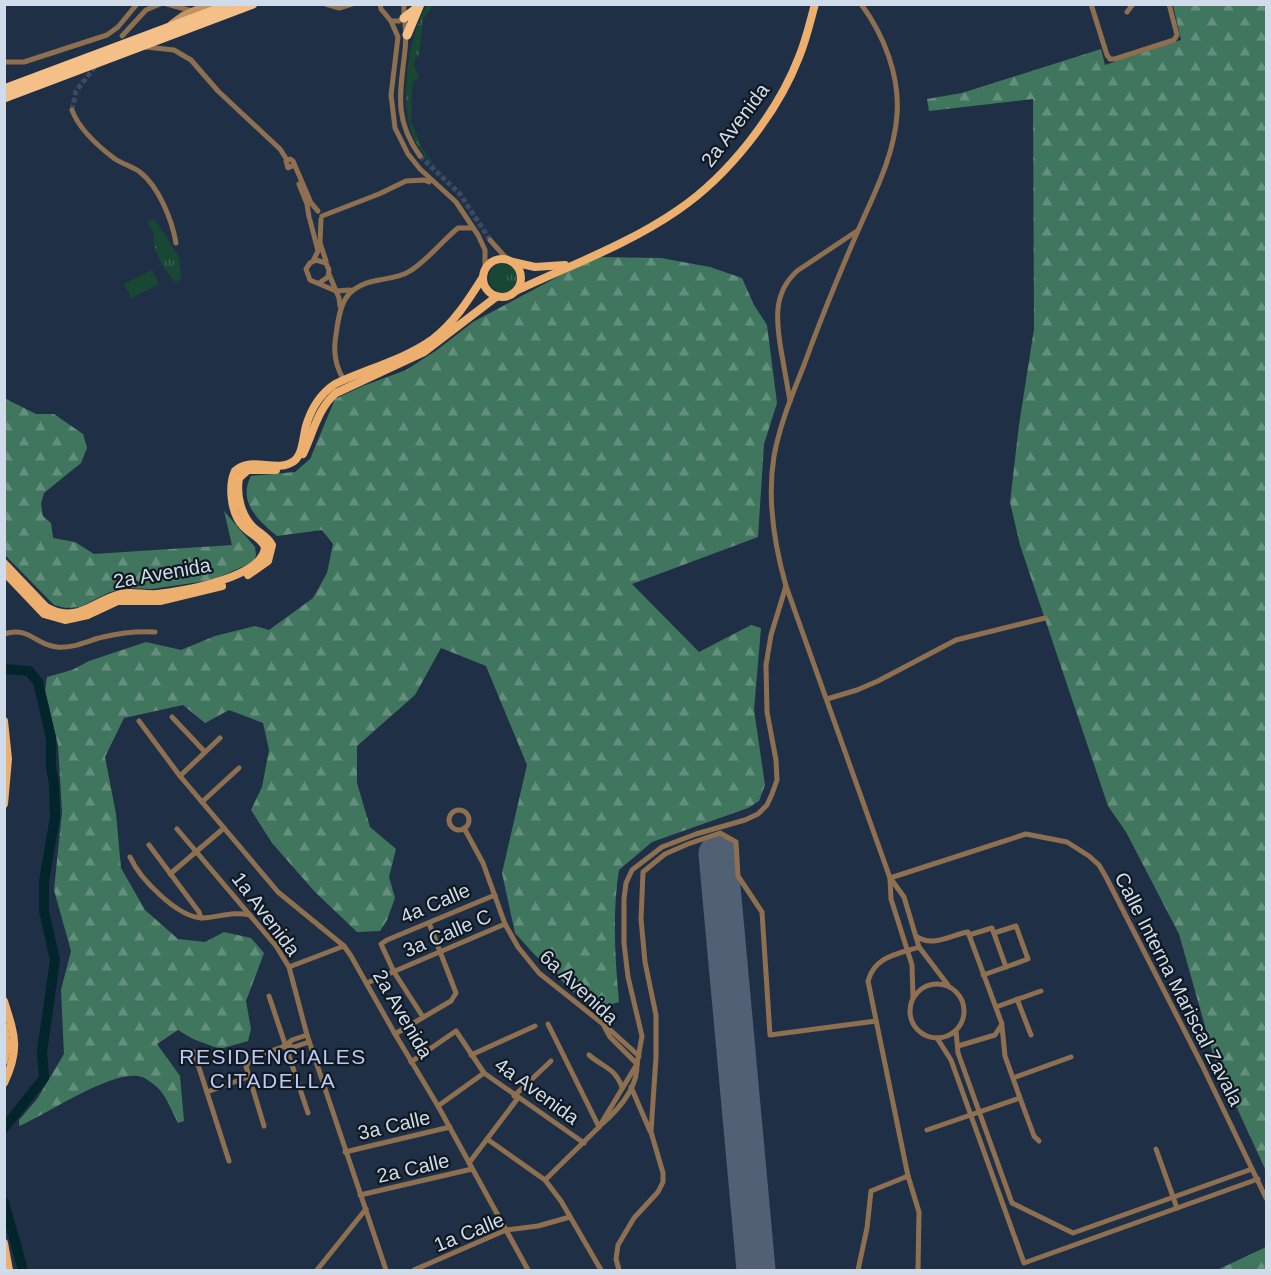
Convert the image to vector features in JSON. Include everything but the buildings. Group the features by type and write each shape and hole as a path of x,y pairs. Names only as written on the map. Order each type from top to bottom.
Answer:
{"highway":[{"path":"4,89 231,4"},
{"path":"4,98 252,4"},
{"path":"404,18 420,6"},
{"path":"407,35 420,6"}],"main road":[{"path":"164,30 195,9 210,4"},
{"name":"2a Avenida","path":"518,290 641,232 673,214 705,189 732,162 770,112 803,46 815,4"},
{"path":"510,260 520,271 522,278 518,290 507,297 496,297 484,287 484,273 494,261 510,260"},
{"name":"2a Avenida","path":"510,260 546,267 574,264"},
{"name":"2a Avenida","path":"4,563 46,607 65,614 84,610 122,594 158,594 181,591 228,578 248,569 259,561 265,547 238,519 231,489 234,473 245,464 281,465 294,460 301,449 314,406 326,391 344,380 432,340 464,306 484,273"},
{"name":"2a Avenida","path":"4,572 44,614 64,620 88,615 118,601 160,601 184,596 230,583 250,574 268,561 272,545 251,525 243,513 238,486 242,474 248,470 285,469 295,464 302,458 322,409 336,393 431,348 476,310 496,297"},
{"path":"4,721 8,759 4,804"},
{"path":"4,1001 15,1045 14,1060 4,1083"},
{"path":"4,1027 7,1047 4,1061"},
{"path":"4,1244 9,1270"}],"street":[{"path":"4,62 24,62 107,35 118,27 137,4"},
{"path":"122,36 146,10 159,4"},
{"path":"167,4 195,9"},
{"path":"326,4 333,8 352,4"},
{"path":"374,4 380,7 391,21 398,37 392,95 394,122 408,154 434,184 456,202 473,228 485,253 484,273"},
{"path":"404,4 407,35 400,97 401,113 406,133 420,156"},
{"path":"861,4 884,43 897,93 893,144 790,402 778,442 771,480 772,514 780,566 786,586 890,878 891,899 912,965 913,998 910,1012 914,1025 923,1034 937,1038 950,1035 956,1031 963,1019 965,1006 959,993 948,985 919,947 904,897 890,878"},
{"path":"1091,4 1110,59 1115,59 1174,40 1177,35 1169,4"},
{"path":"1127,12 1133,4"},
{"path":"391,21 404,18"},
{"path":"139,47 170,49 182,53 218,91 280,149 287,160 292,160 292,166 307,204 318,251 307,266 306,273 310,280 336,291 354,290"},
{"path":"72,110 78,122 95,141 115,158 138,171 148,181 169,215 176,243"},
{"path":"292,166 311,203 320,215 320,243 340,308"},
{"path":"309,218 315,223 320,215 357,203 406,181 424,180 434,184"},
{"path":"309,218 313,211 320,215"},
{"path":"344,380 338,372 335,341 340,308 345,298 354,290 372,281 404,274 417,266 458,228 473,228"},
{"path":"790,402 776,321 782,291 797,271 859,230"},
{"path":"490,240 510,260"},
{"path":"485,253 495,254 499,250"},
{"path":"312,261 320,260 326,263"},
{"path":"319,283 326,280 329,274"},
{"path":"545,1180 614,1113 632,1088 638,1074 642,1036 628,977 624,943 624,899 626,883 632,870 662,848 696,834 745,820 758,814 767,805 777,780 776,760 767,712 766,665 771,635 786,586"},
{"path":"827,699 878,681 956,640 1044,618"},
{"path":"4,634 21,631 57,647 76,645 121,634 155,632"},
{"path":"172,717 205,752"},
{"name":"2a Avenida","path":"140,721 180,776 278,892 344,946 450,1127 528,1270"},
{"path":"180,776 220,738"},
{"path":"202,802 239,768"},
{"name":"1a Avenida","path":"177,828 276,946 289,968 309,1042 386,1270"},
{"path":"170,874 224,828"},
{"name":"6a Avenida","path":"464,828 483,863 505,924 518,947 539,973 603,1024 610,1037 638,1064"},
{"path":"651,1132 656,1015 645,962 641,881 643,872 665,854 720,833 736,842 738,876 762,912 770,1035 876,1021"},
{"name":"Calle Interna Mariscal Zavala","path":"890,878 1026,834 1067,842 1089,856 1106,877 1202,1065 1266,1198"},
{"path":"149,845 199,912 201,918"},
{"path":"130,858 151,886 174,906 201,918 250,915"},
{"name":"4a Calle","path":"394,972 381,944 495,894"},
{"path":"395,1034 451,1000 456,993 429,922"},
{"name":"3a Calle C","path":"367,983 505,924"},
{"path":"994,933 1024,925"},
{"path":"969,935 992,927 1006,967"},
{"path":"983,975 1029,959 1017,928"},
{"path":"916,936 926,942 968,932 1002,1024 1005,1056 1034,1136 1039,1142"},
{"path":"289,968 344,946"},
{"path":"918,1270 919,1212 908,1176 868,981 870,974 887,957 919,947"},
{"path":"394,972 423,1017"},
{"path":"913,998 924,986 948,985"},
{"path":"996,1007 1041,991"},
{"path":"269,996 308,1113"},
{"path":"1017,999 1031,1035"},
{"path":"548,1024 599,1127"},
{"path":"603,1024 639,1056"},
{"path":"958,1046 995,1035 1002,1024"},
{"path":"471,1054 535,1026"},
{"name":"4a Avenida","path":"411,1062 456,1031 484,1073 584,1143"},
{"path":"956,1031 958,1053 1012,1203 1073,1233 1252,1169"},
{"path":"264,1126 246,1066 252,1058 307,1035"},
{"path":"937,1038 951,1060 1024,1263 1258,1179"},
{"path":"285,1046 294,1047 309,1042"},
{"path":"194,1052 229,1161"},
{"path":"589,1055 614,1071 623,1085 632,1088 651,1132 663,1173 663,1182 655,1196 634,1218 618,1245 616,1259 619,1270"},
{"path":"1013,1078 1071,1057"},
{"name":"2a Calle","path":"360,1196 470,1166 516,1097 551,1061"},
{"path":"599,1127 638,1064"},
{"name":"3a Calle","path":"438,1106 484,1073"},
{"path":"207,1092 248,1077"},
{"path":"927,1130 1020,1098"},
{"name":"3a Calle","path":"345,1152 450,1127"},
{"path":"487,1139 545,1180 601,1270"},
{"path":"1156,1149 1177,1208"},
{"path":"858,1270 867,1228 871,1191 908,1176"},
{"name":"2a Calle","path":"317,1270 366,1209"},
{"name":"1a Calle","path":"414,1270 506,1230 538,1226 570,1217"}],"green space":[{"path":"428,4 433,5 423,19 419,54 414,65 419,78 414,81 412,87 411,121 421,146 437,169 413,136 409,122 406,88 415,32"},
{"path":"1173,5 1266,5 1266,1171 1214,1058 1179,934 1126,832 1108,806 1020,545 1010,502 1034,329 1033,99 929,111 927,99 962,93 1101,49 1105,65 1181,40"},
{"path":"155,220 179,257 181,277 177,282 166,271 156,252 154,234 148,224 149,221"},
{"path":"595,257 661,258 710,267 742,278 754,305 767,325 777,403 764,444 758,537 632,584 699,652 751,625 761,628 754,710 765,785 759,801 748,808 652,842 619,870 615,952 619,1002 592,1010 515,933 502,873 527,765 486,666 441,648 415,695 357,746 357,783 370,827 396,849 389,877 395,898 387,920 380,931 357,932 315,892 272,843 251,810 262,787 269,750 263,723 229,710 205,723 183,705 124,718 105,757 116,814 121,868 145,910 178,939 205,942 224,932 251,938 264,953 246,1001 251,1029 248,1041 220,1049 193,1039 178,1030 157,1044 180,1076 184,1121 178,1123 157,1087 144,1078 130,1076 98,1085 19,1126 19,1120 37,1099 64,1054 61,990 71,951 54,890 62,812 58,745 45,691 47,677 146,642 181,650 215,636 255,626 269,630 313,598 327,573 333,544 322,530 277,536 257,517 248,502 247,485 251,476 295,472 310,459 335,399 406,370 473,322"},
{"path":"503,264 513,268 517,278 513,288 503,292 493,288 489,278 493,268"},
{"path":"152,270 159,284 131,298 124,284"},
{"path":"4,398 36,414 54,414 83,434 87,448 81,463 44,493 41,504 43,516 51,523 53,538 75,542 94,554 232,545 224,511 255,547 256,555 253,562 213,580 151,589 129,588 110,592 80,607 66,608 54,605 5,555"},
{"path":"1266,1247 1266,1270 1217,1270"}],"waterway":[{"path":"4,669 29,671 38,682 51,738 55,817 44,881 44,911 55,960 42,1052 44,1078 4,1128"},
{"path":"4,1202 23,1270"}],"runway":[{"path":"718,854 756,1270"}],"tunnel":[{"path":"72,110 76,91 97,64"},
{"path":"420,156 460,194 490,240"}],"district":[{"name":"RESIDENCIALES CITADELLA","path":"273,1069"}]}
